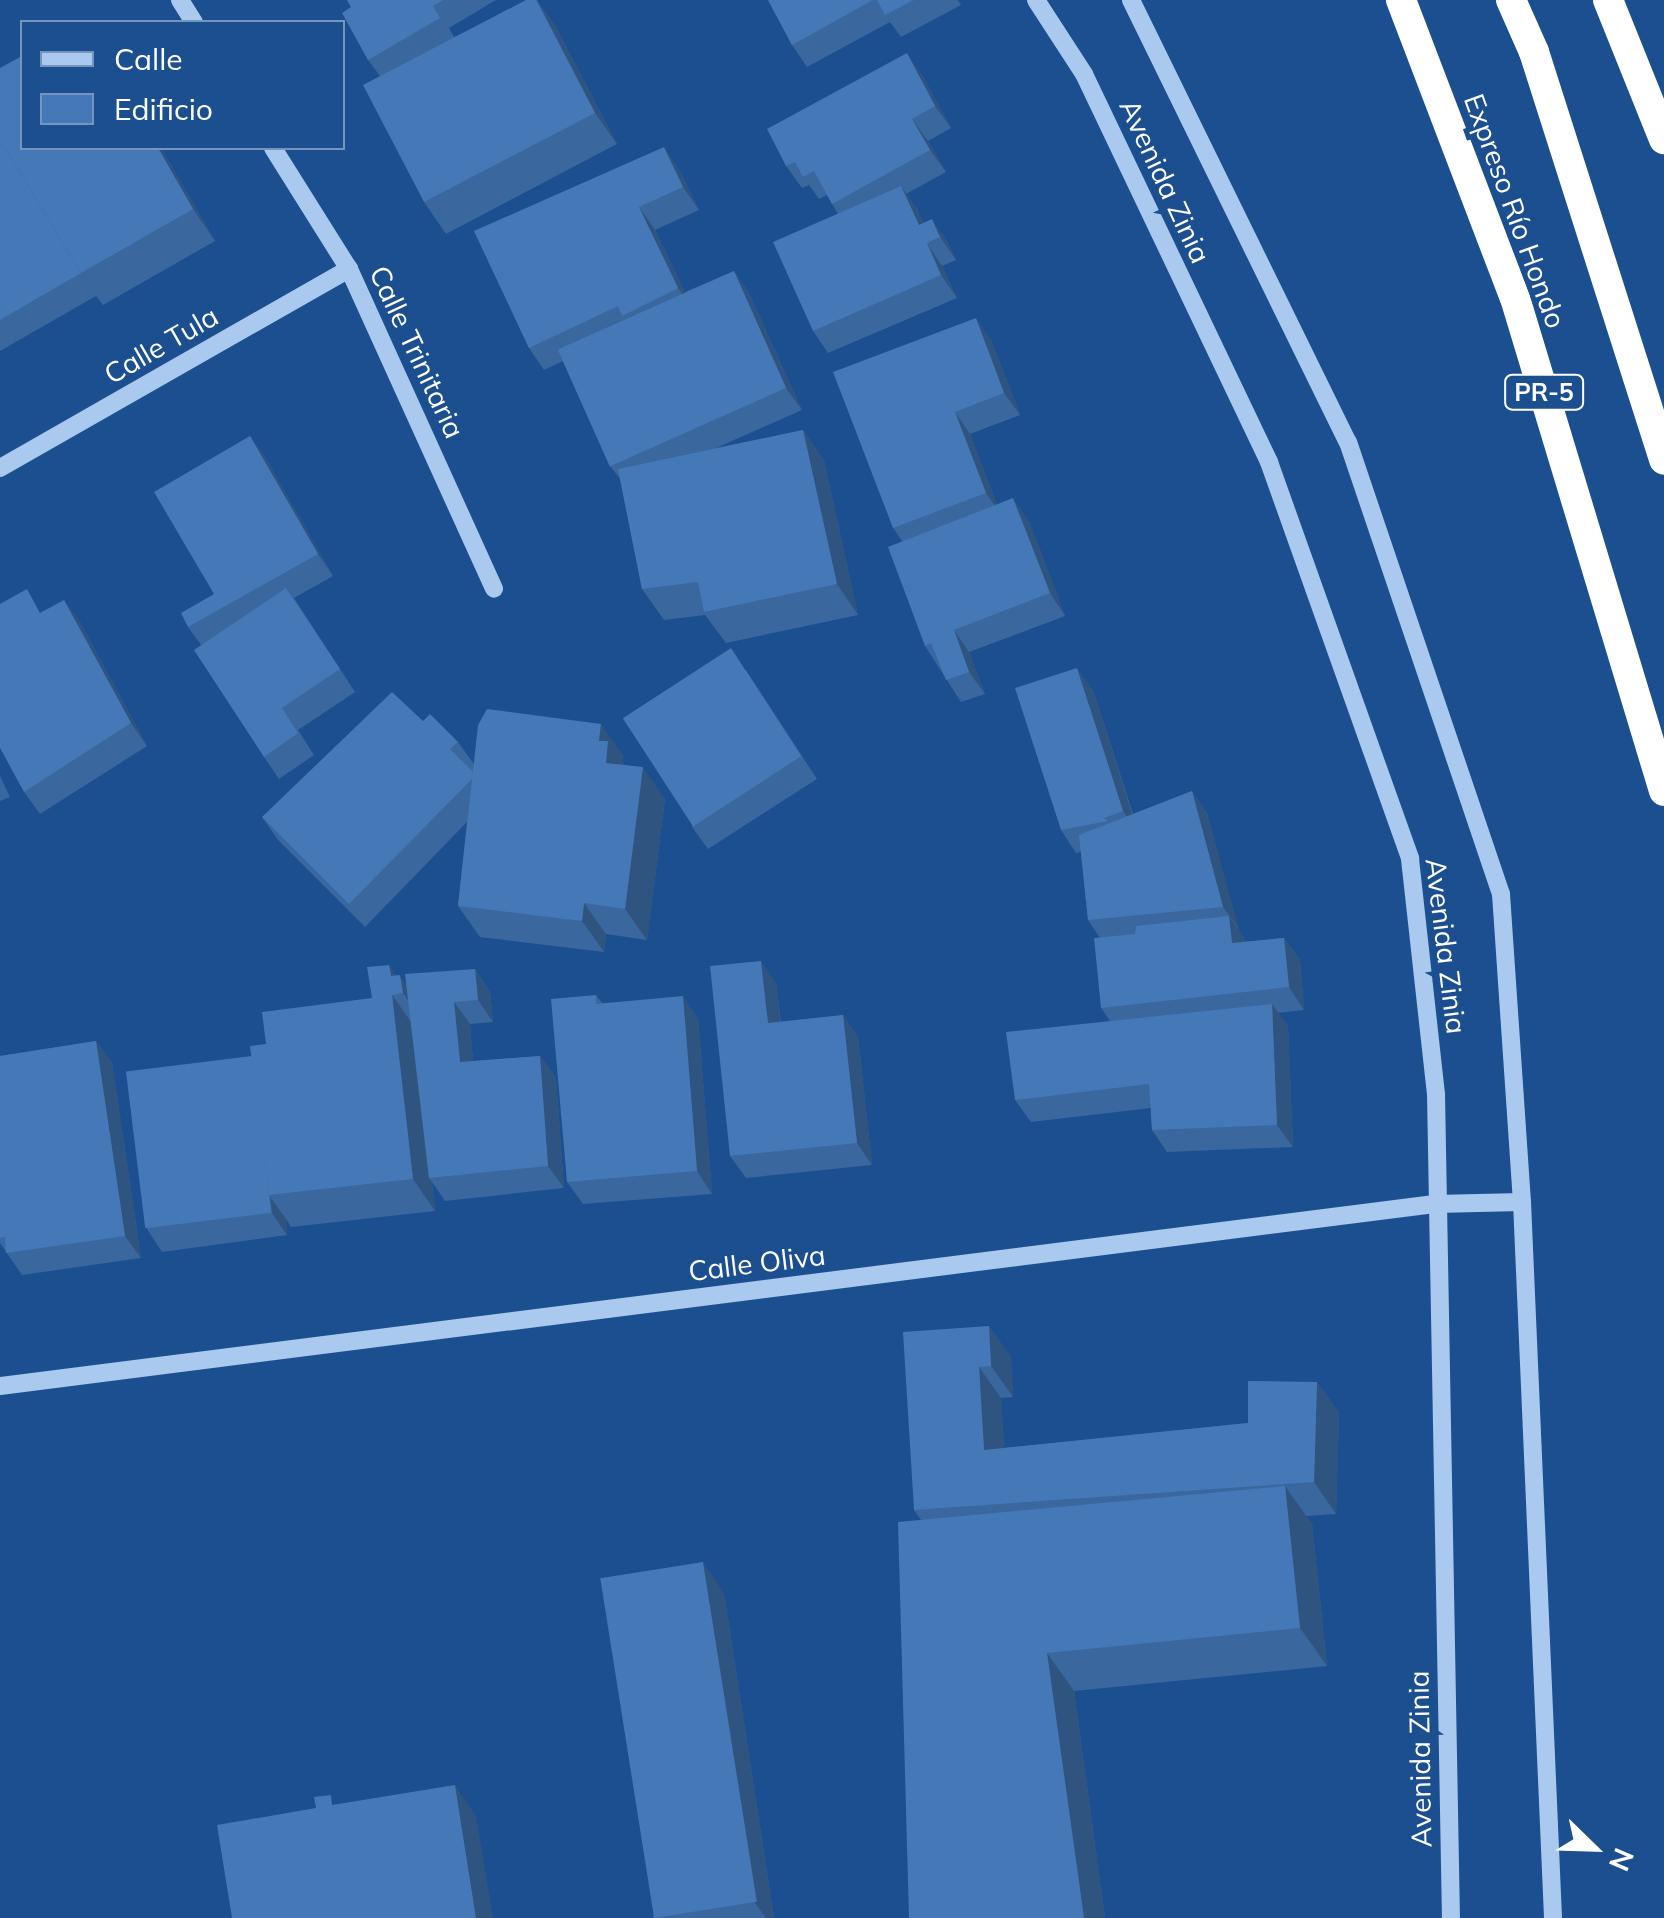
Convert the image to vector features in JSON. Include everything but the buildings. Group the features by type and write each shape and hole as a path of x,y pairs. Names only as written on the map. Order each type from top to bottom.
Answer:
{"highway":[{"name":"Expreso Río Hondo","path":"1401,0 1515,298 1664,791"},
{"path":"1511,0 1534,52 1664,460"},
{"path":"1608,0 1664,139"}],"street":[{"name":"Avenida Zinia","path":"1036,0 1084,74 1269,462 1410,859 1436,1094 1451,1918"},
{"name":"Avenida Zinia","path":"1131,0 1348,442 1501,894 1522,1202 1553,1918"},
{"name":"Calle Trinitaria","path":"273,150 349,269 494,589"},
{"name":"Calle Tula","path":"0,468 349,269"},
{"name":"Calle Oliva","path":"0,1386 1436,1204 1522,1202"}]}
